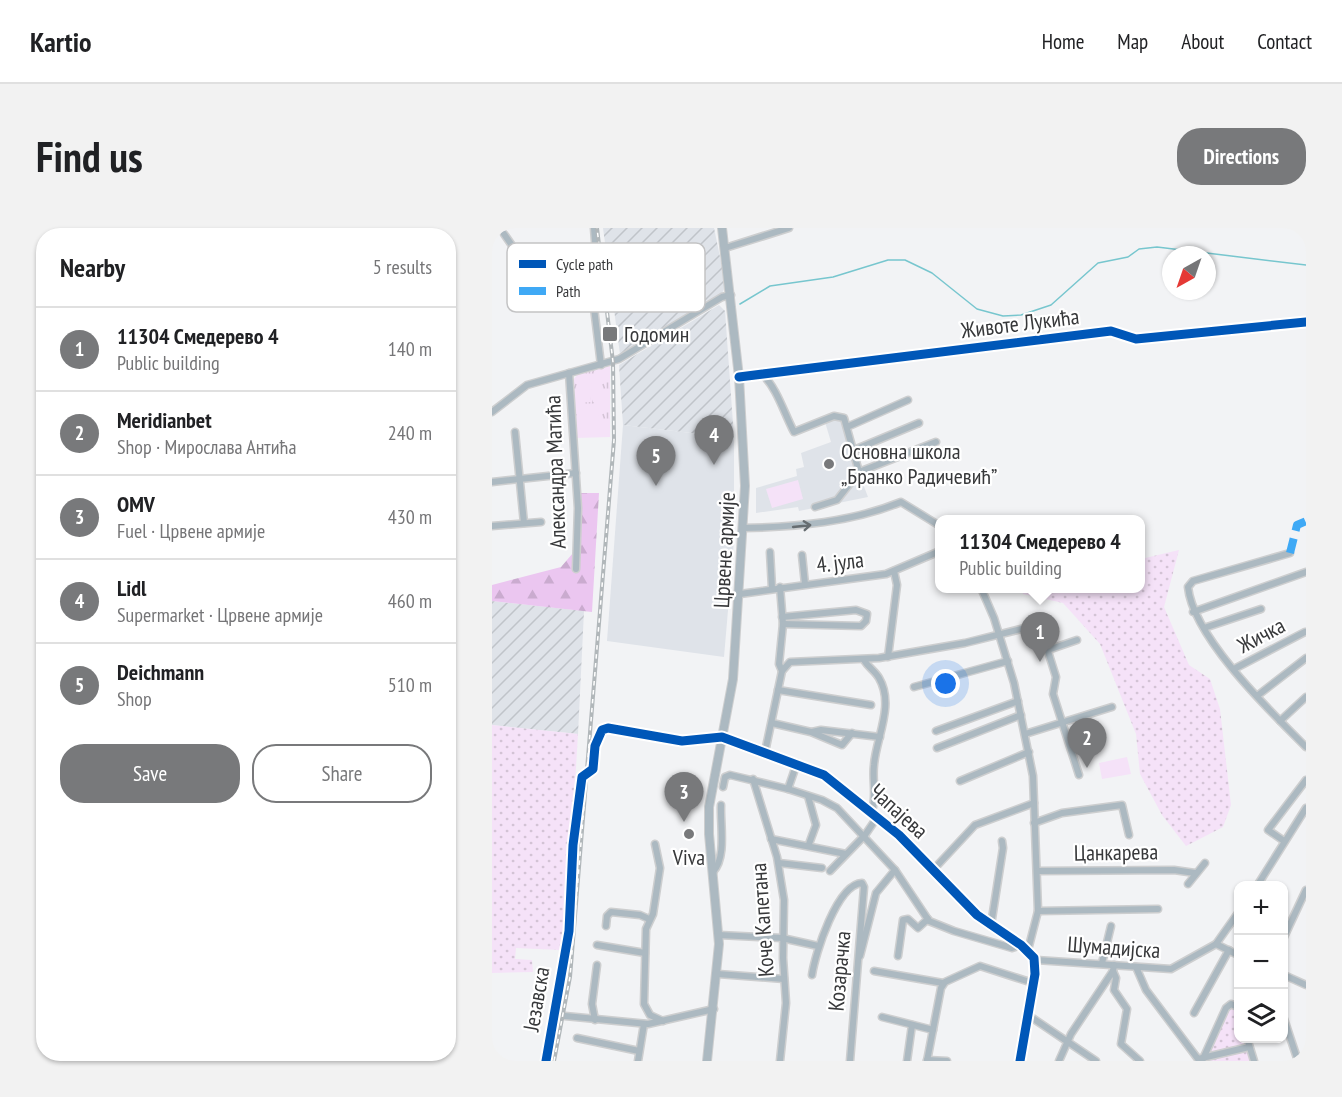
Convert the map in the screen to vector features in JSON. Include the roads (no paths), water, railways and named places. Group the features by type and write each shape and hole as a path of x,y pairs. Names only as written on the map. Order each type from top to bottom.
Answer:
{"main road":[{"name":"Црвене армије","path":"707,1061 718,974 719,935 709,807 733,679 744,528 745,465 739,377 722,228"}],"street":[{"path":"594,228 595,243"},
{"path":"725,248 789,228"},
{"path":"504,234 510,243"},
{"path":"705,307 722,297 731,296"},
{"path":"594,312 601,365"},
{"path":"492,412 527,385 619,359 697,312"},
{"name":"Животе Лукића","path":"739,377 1111,331 1136,339 1306,322"},
{"name":"Александра Матића","path":"569,373 578,508 576,569"},
{"path":"762,374 775,388 781,408 794,432 837,416 844,418 859,472"},
{"path":"847,427 908,400"},
{"path":"854,450 919,423"},
{"path":"515,432 524,523"},
{"path":"815,507 837,500 859,472 936,442"},
{"path":"492,482 576,473"},
{"path":"744,528 812,525 887,508 901,502 935,523"},
{"path":"492,526 541,522"},
{"path":"770,552 772,588"},
{"name":"4. јула","path":"740,594 894,571 935,553"},
{"path":"1290,553 1191,582 1188,587 1193,612 1234,669 1306,747"},
{"path":"802,555 805,584"},
{"path":"888,657 897,585 894,571"},
{"path":"1193,612 1306,572"},
{"path":"780,587 782,671"},
{"path":"983,593 1008,661 1033,776 1038,911 1028,950"},
{"path":"1204,628 1261,609"},
{"path":"856,610 867,614 866,621 861,626 782,621 856,610"},
{"path":"780,659 786,664 888,657 1037,625 1056,677 1053,694 1079,775"},
{"name":"Жичка","path":"1234,669 1305,632"},
{"path":"1048,650 1077,640"},
{"path":"1257,696 1306,658"},
{"path":"864,660 880,683 884,720 874,765 876,794 872,811"},
{"path":"914,687 1008,661"},
{"path":"765,752 782,671 786,664"},
{"path":"778,690 871,705"},
{"path":"1280,721 1306,697"},
{"path":"936,731 1018,701"},
{"path":"1025,734 1112,707"},
{"path":"937,748 1021,715"},
{"path":"772,723 811,732 842,745 852,733"},
{"name":"Језавска","path":"546,1061 571,918 573,844 582,777 592,769 600,733 608,728 693,741 722,737"},
{"path":"811,732 852,733 880,737"},
{"name":"Чапајева","path":"722,737 797,764 834,782 878,816 968,907 1028,950 1036,960"},
{"path":"960,781 1029,752"},
{"path":"788,789 797,764"},
{"path":"723,787 727,775 753,779 832,804 865,835 895,870 928,919 939,926 1012,948 1021,945"},
{"name":"Коче Капетана","path":"753,779 778,864 784,900 782,938 786,1003 780,1061"},
{"path":"1284,842 1268,830 1306,780"},
{"path":"808,796 816,825 809,844"},
{"path":"933,870 975,825 1034,804"},
{"name":"Црвене армије","path":"713,872 718,865 721,850 721,805"},
{"path":"1034,823 1062,813 1122,806 1129,835"},
{"path":"1260,881 1306,808"},
{"name":"Чапајева","path":"830,871 865,835 878,816"},
{"path":"771,839 809,844 846,854"},
{"path":"991,925 1003,848 1002,841"},
{"path":"655,844 660,868 653,914 646,929 644,1004 650,1015 663,1021"},
{"path":"1188,884 1205,863"},
{"path":"778,864 822,868"},
{"path":"856,965 878,889 895,870"},
{"name":"Цанкарева","path":"1037,871 1174,870 1195,873"},
{"name":"Козарачка","path":"818,946 844,894 853,885 864,884 849,1061"},
{"path":"1285,935 1306,891"},
{"path":"1038,911 1158,909"},
{"path":"606,926 607,916 611,912 640,915 649,919"},
{"path":"898,956 903,920 908,919 918,927 928,919"},
{"name":"Шумадијска","path":"1036,960 1102,963 1114,968 1175,969 1208,946 1216,944 1234,920"},
{"path":"1102,963 1111,926"},
{"path":"719,935 782,938 818,946 812,975"},
{"path":"1216,944 1234,952"},
{"path":"597,945 645,952"},
{"path":"1194,1013 1229,950"},
{"path":"1020,1061 1036,960"},
{"path":"595,1020 592,1004 597,964"},
{"path":"874,971 943,983 980,966 1033,982"},
{"path":"1136,967 1152,999 1193,1053 1202,1060"},
{"path":"1059,1061 1068,1041 1114,968"},
{"path":"1114,968 1116,978 1114,990 1127,1009 1121,1044 1140,1061"},
{"path":"718,974 784,979"},
{"path":"1288,977 1306,985"},
{"path":"943,983 927,1060 947,1061"},
{"path":"1202,1060 1226,1008 1231,1004 1234,1005"},
{"path":"565,1016 644,1024 714,1010"},
{"path":"1028,1015 1096,1061"},
{"path":"882,1017 933,1030"},
{"path":"638,1061 644,1024"},
{"path":"907,1061 912,1025"},
{"path":"1288,1031 1298,1061"},
{"path":"577,1038 639,1051"},
{"path":"1248,1043 1254,1061"},
{"path":"1202,1060 1249,1047"}],"waterway":[{"path":"740,304 770,286 833,277 888,260 905,260 932,273 977,309 1003,316 1021,315 1051,305 1098,263 1128,257 1139,249 1157,247 1306,265"}],"railway":[{"path":"597,228 599,243"},
{"path":"554,1061 570,977 614,440 613,362 607,312"}],"place":[{"name":"Годомин","path":"610,334"},
{"name":"Основна школа „Бранко Радичевић”","path":"829,464"},
{"name":"Lidl","path":"714,465"},
{"name":"Deichmann","path":"656,486"},
{"name":"11304 Смедерево 4","path":"1040,662"},
{"name":"Meridianbet","path":"1087,768"},
{"name":"OMV","path":"684,822"},
{"name":"Viva","path":"689,834"}]}
